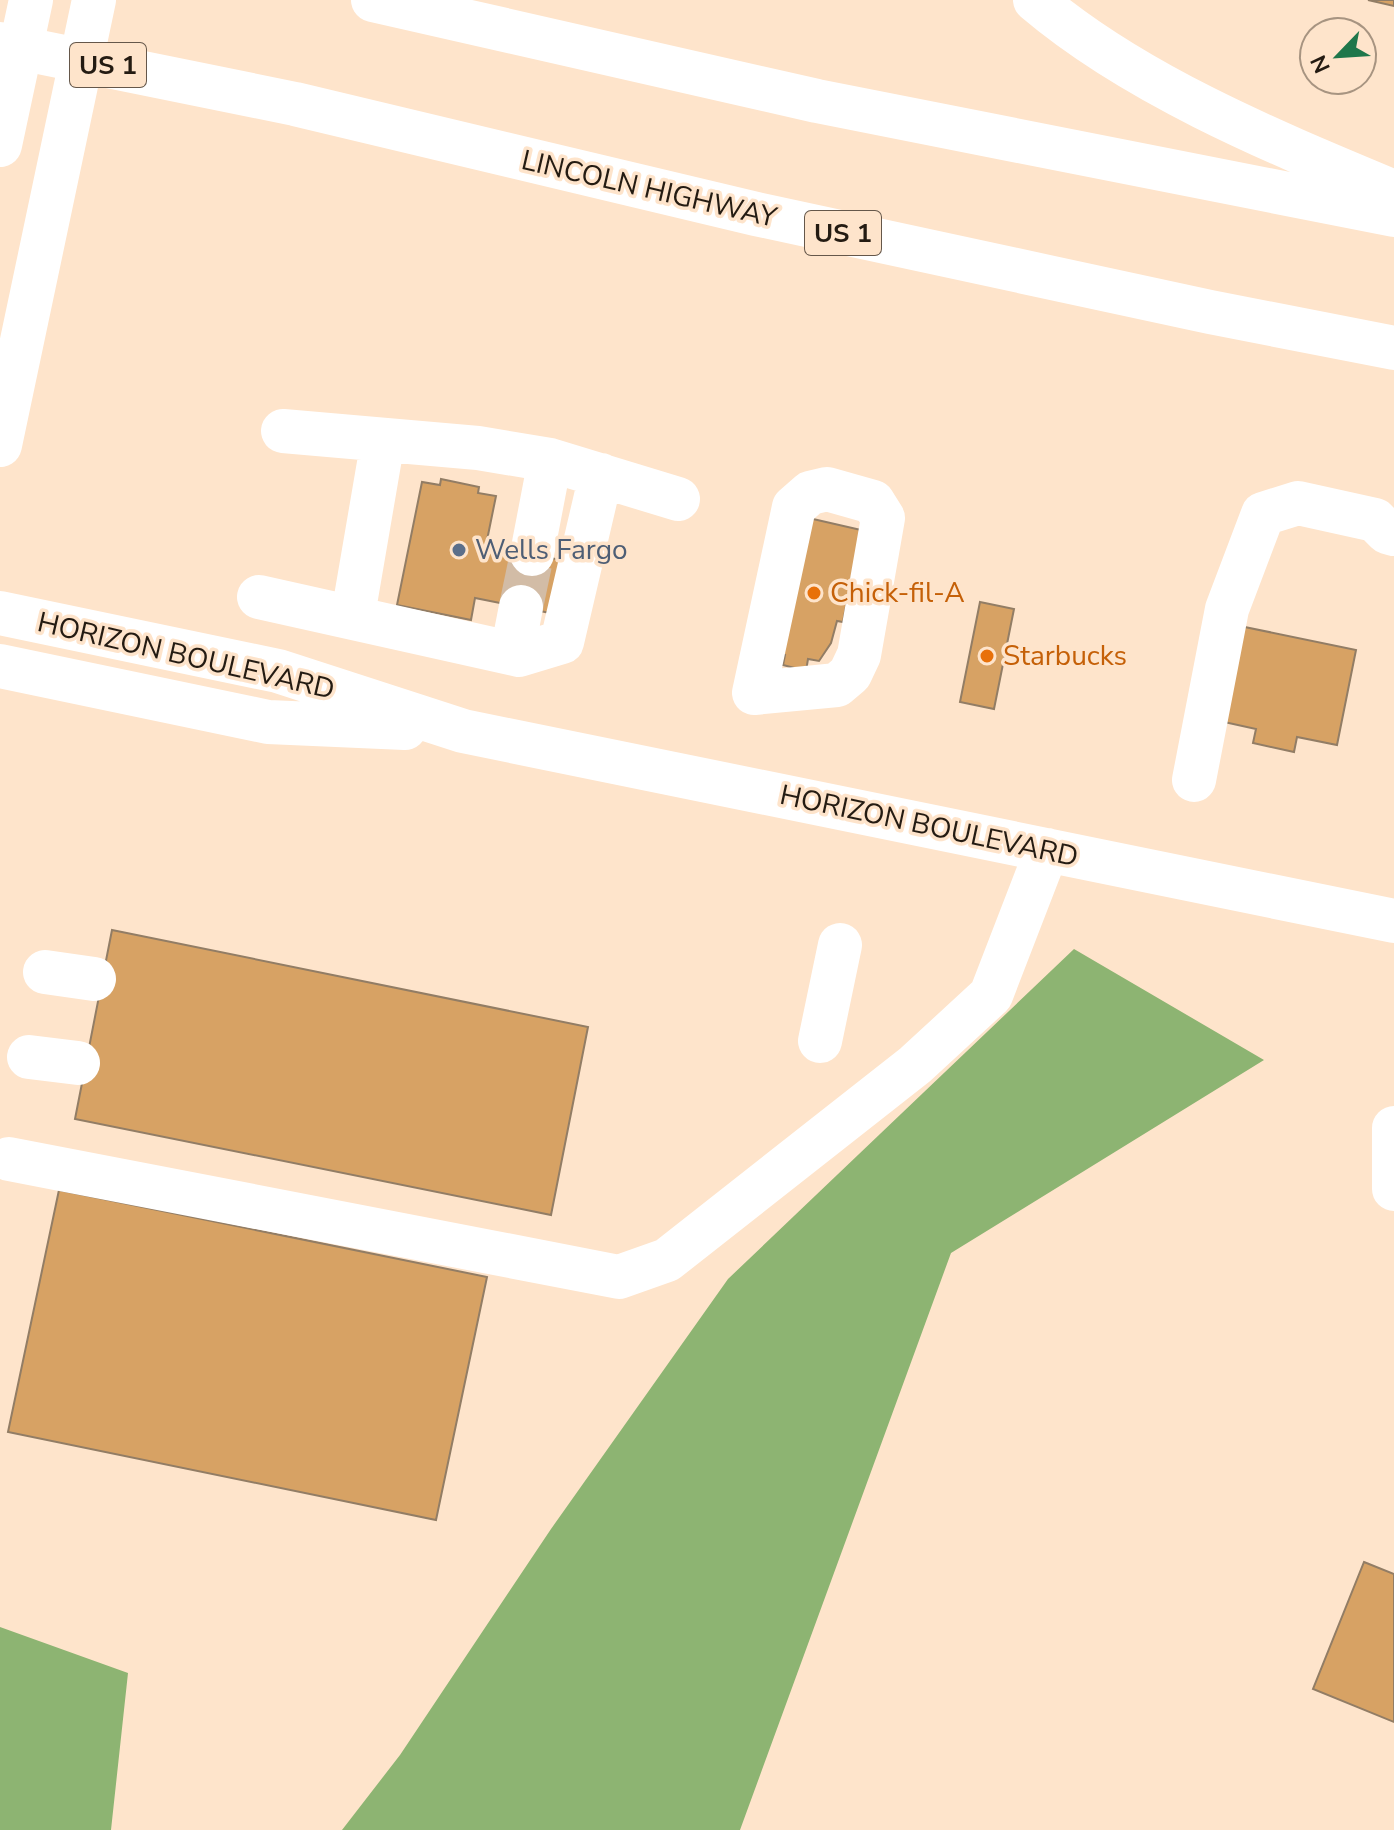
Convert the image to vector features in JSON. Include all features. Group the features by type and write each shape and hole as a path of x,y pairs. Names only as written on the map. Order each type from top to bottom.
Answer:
{"main road":[{"path":"0,145 31,0"},
{"path":"0,445 94,0"},
{"path":"373,0 817,101 1394,215"},
{"path":"1035,0 1130,65 1258,135 1394,192"},
{"name":"LINCOLN HIGHWAY","path":"0,44 216,87 756,214 1210,312 1394,348"},
{"path":"283,431 478,448 550,460 678,499"},
{"path":"353,615 383,440"},
{"path":"532,554 550,460"},
{"path":"259,597 353,615 519,655 562,642 601,475"},
{"path":"827,489 873,502 883,518 859,655 850,674 837,685 754,693 794,507 810,493 827,489"},
{"path":"1194,780 1227,609 1263,514 1298,503 1375,520 1390,533"},
{"path":"512,653 521,607"},
{"name":"HORIZON BOULEVARD","path":"0,613 278,671 463,731 1394,921"},
{"name":"HORIZON BOULEVARD","path":"0,666 268,722 463,731"},
{"path":"9,1159 619,1277 667,1260 915,1065 991,995 1047,850"},
{"path":"820,1041 840,945"},
{"path":"45,972 94,979"},
{"path":"29,1057 78,1063"},
{"path":"1394,1128 1394,1189"}],"green space":[{"path":"1074,949 1264,1060 951,1253 740,1830 342,1830 400,1755 551,1529 728,1279"},
{"path":"0,1627 128,1673 111,1830 0,1830"}],"building":[{"path":"1368,0 1394,0 1394,6"},
{"name":"Wells Fargo","path":"441,479 479,487 478,493 496,496 486,545 566,561 555,614 475,598 471,620 397,605 422,482 440,485"},
{"name":"Chick-fil-A","path":"800,516 861,530 843,622 837,621 831,643 819,661 808,659 806,671 783,665 785,655 778,653"},
{"name":"Starbucks","path":"980,602 1014,609 994,709 960,702"},
{"path":"1235,625 1356,650 1337,745 1297,737 1294,752 1253,743 1256,729 1215,720"},
{"path":"112,930 588,1027 551,1215 75,1119"},
{"path":"59,1190 487,1277 436,1520 8,1432"},
{"path":"1364,1562 1394,1574 1394,1722 1313,1689"}],"tunnel":[{"path":"521,607 532,554"}],"place":[{"name":"Wells Fargo","path":"459,550"},
{"name":"Chick-fil-A","path":"814,593"},
{"name":"Starbucks","path":"987,656"}]}
